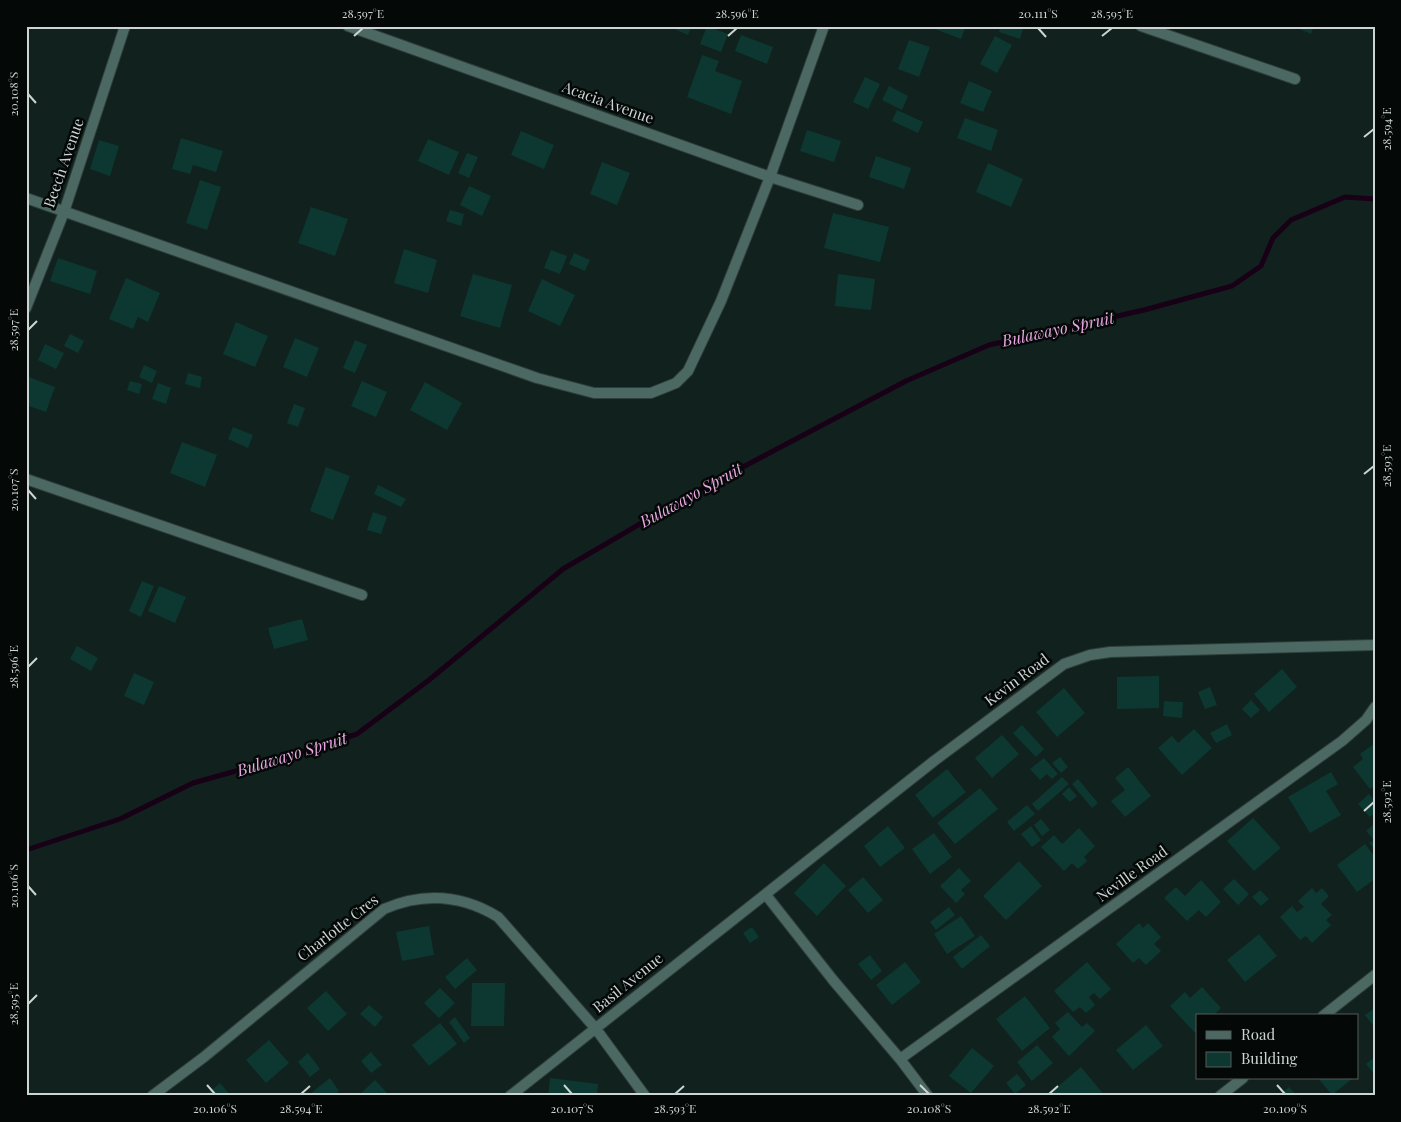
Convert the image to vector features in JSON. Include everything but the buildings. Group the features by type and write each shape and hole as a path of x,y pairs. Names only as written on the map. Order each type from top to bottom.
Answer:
{"street":[{"name":"Beech Avenue","path":"26,308 64,212 125,26"},
{"name":"Acacia Avenue","path":"348,26 770,177 858,205"},
{"path":"26,198 537,378 594,393 651,393 676,383 688,370 721,301 770,177 824,26"},
{"path":"1141,26 1295,79"},
{"path":"26,479 362,595"},
{"name":"Kevin Road","path":"766,895 934,761 1064,664 1090,655 1110,652 1375,645"},
{"name":"Neville Road","path":"900,1059 1342,741 1366,720 1375,707"},
{"path":"766,895 832,980 900,1059 928,1096"},
{"name":"Basil Avenue","path":"510,1096 703,942 766,895"},
{"name":"Charlotte Cres","path":"152,1096 204,1057 384,908 415,898 452,899 474,905 498,918 596,1029 645,1096"},
{"path":"1326,1014 1375,975"},
{"path":"1220,1096 1240,1080"}],"waterway":[{"name":"Bulawayo Spruit","path":"26,850 120,819 193,783 286,757 357,734 429,680 563,569 684,498 906,381 989,345 1144,310 1232,286 1261,266 1273,238 1291,220 1345,197 1375,199"}]}
